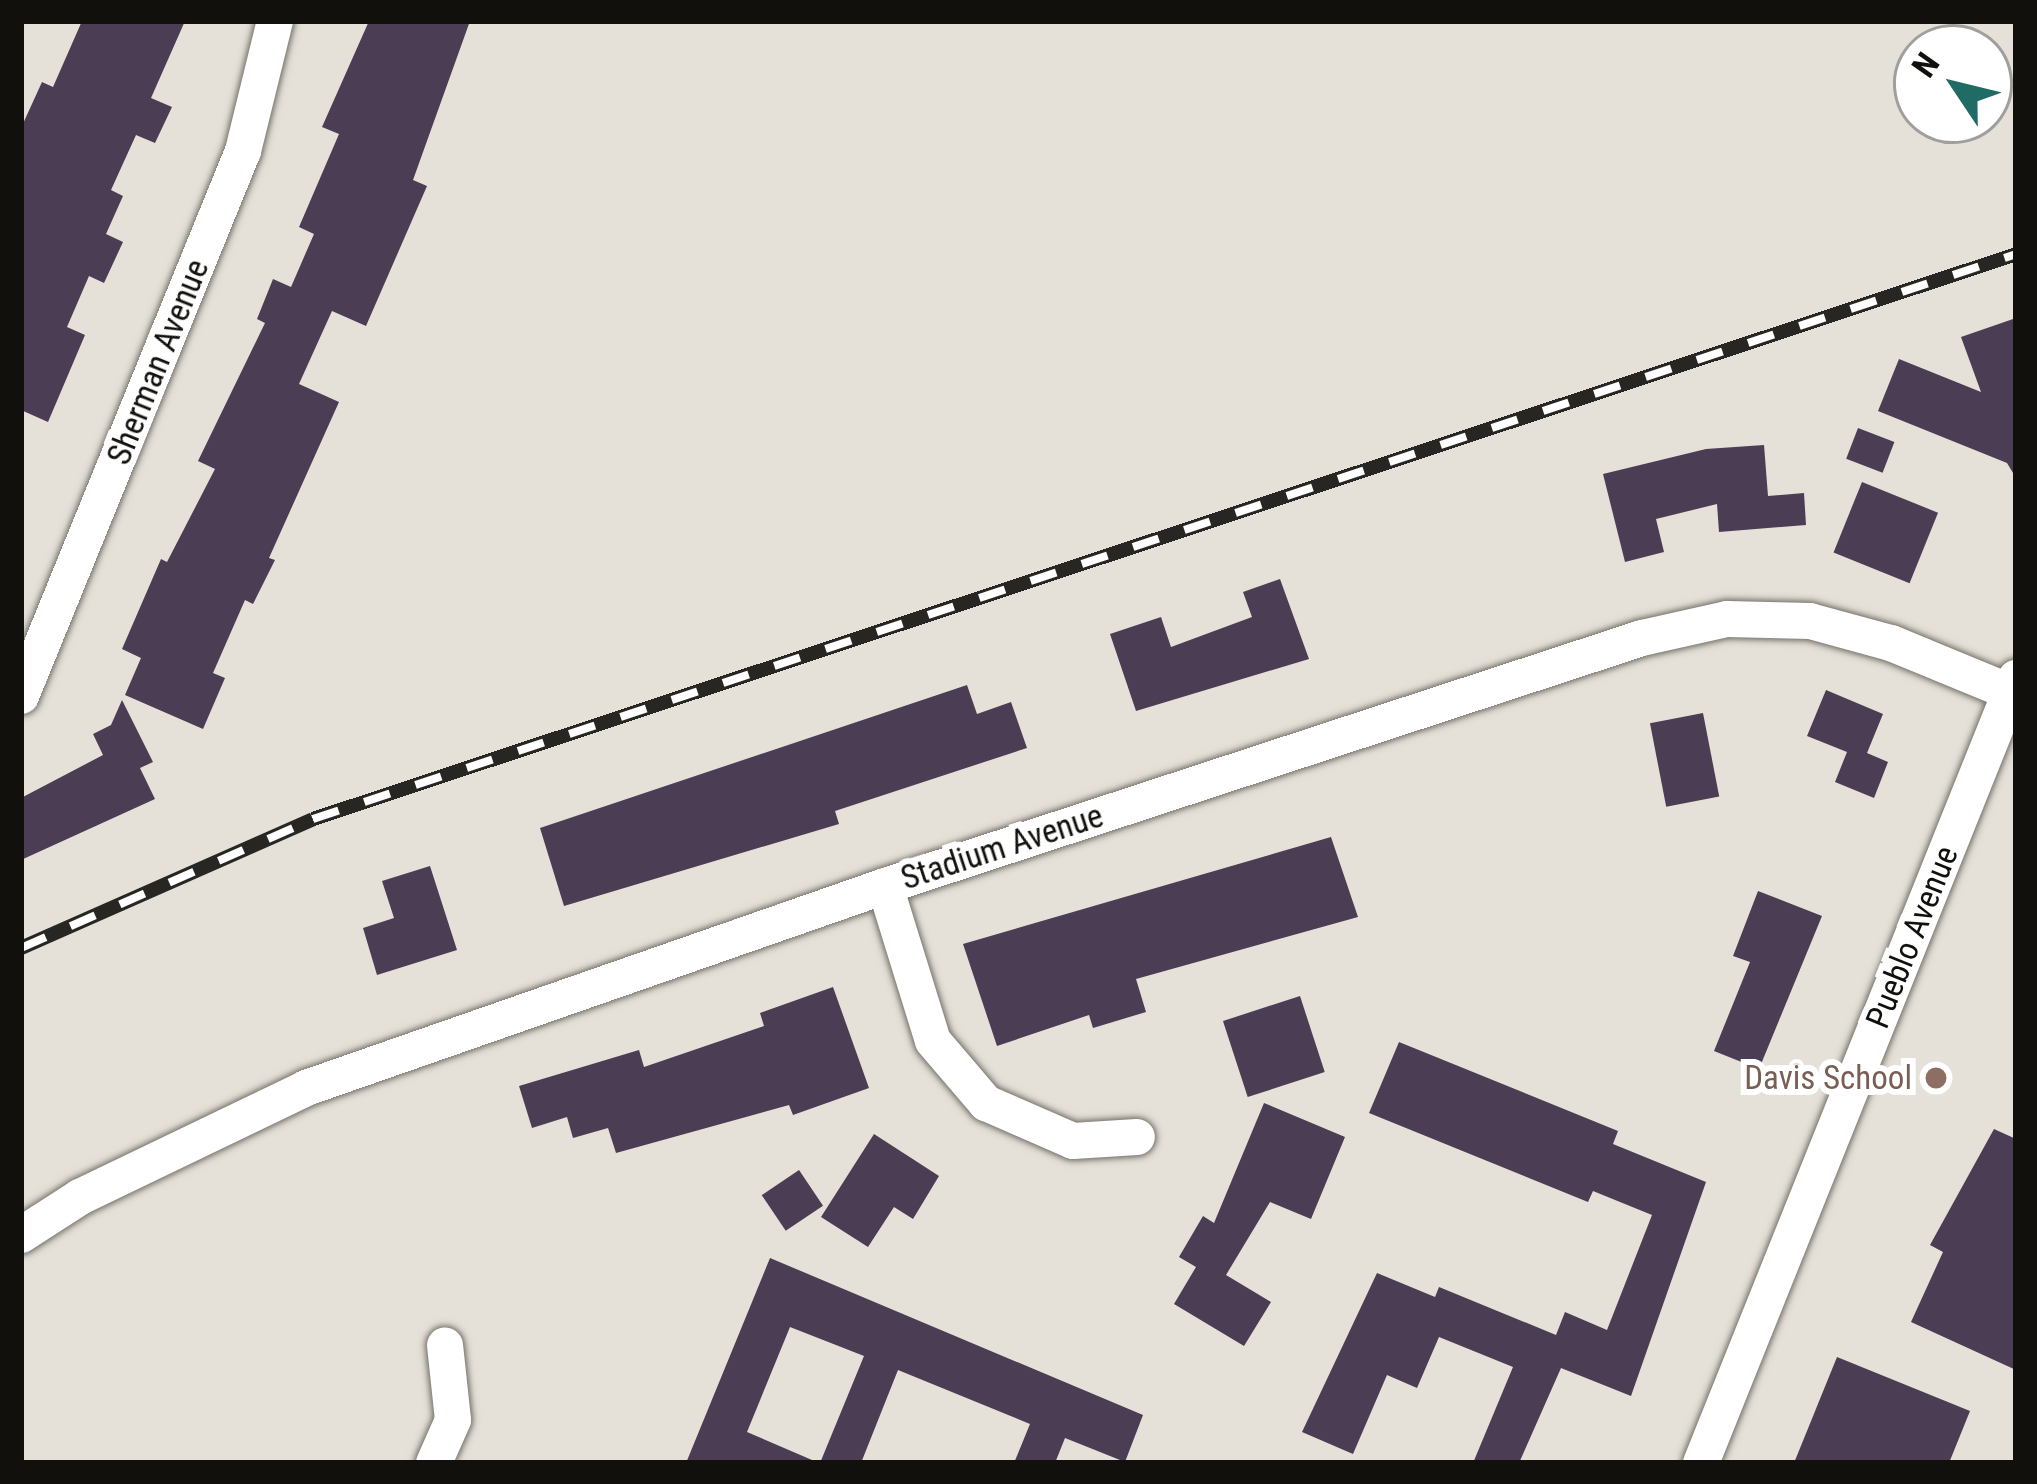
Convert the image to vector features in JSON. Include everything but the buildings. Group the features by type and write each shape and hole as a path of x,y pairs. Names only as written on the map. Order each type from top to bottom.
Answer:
{"street":[{"name":"Sherman Avenue","path":"22,696 243,151 274,21"},
{"name":"Stadium Avenue","path":"21,1234 80,1197 306,1088 885,886 1642,638 1727,619 1810,621 2013,685"},
{"name":"Pueblo Avenue","path":"1701,1463 2013,685"},
{"path":"885,886 933,1041 986,1103 1073,1141 1138,1137"},
{"path":"434,1463 453,1420 445,1345"}],"railway":[{"path":"21,948 313,819 2016,254"}],"place":[{"name":"Davis School","path":"1936,1078"}]}
